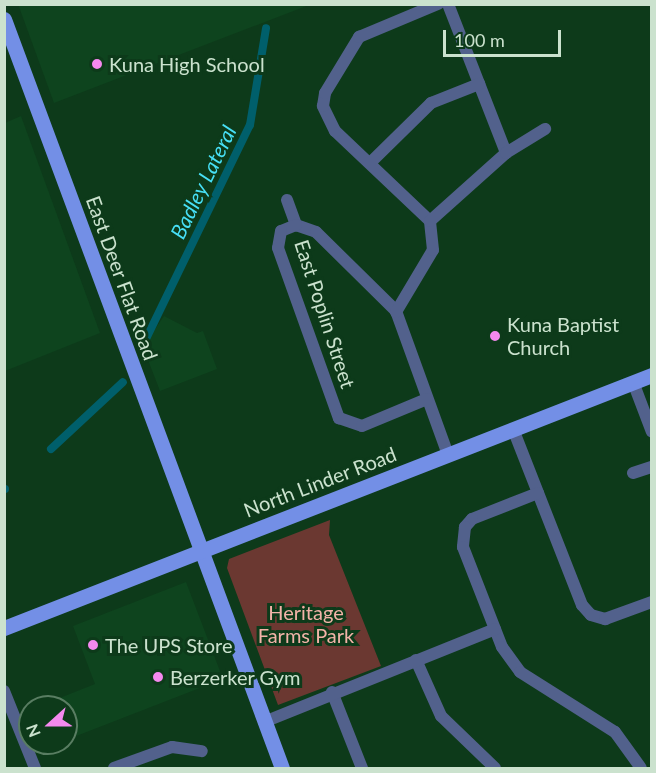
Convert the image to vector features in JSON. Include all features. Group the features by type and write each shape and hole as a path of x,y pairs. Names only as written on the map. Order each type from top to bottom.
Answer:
{"main road":[{"name":"East Deer Flat Road","path":"4,19 282,768"},
{"name":"North Linder Road","path":"4,628 651,375"}],"street":[{"path":"396,312 433,250 430,221 335,131 323,106 325,93 359,37 438,4"},
{"path":"448,4 506,153"},
{"path":"370,163 432,103 479,84"},
{"path":"430,221 506,153 545,129"},
{"path":"287,200 296,225 316,232 396,312 448,455"},
{"name":"East Poplin Street","path":"296,225 281,231 278,248 344,423 362,426 428,399"},
{"path":"633,382 651,432"},
{"path":"513,429 591,615 605,620 651,602"},
{"path":"633,473 651,467"},
{"path":"538,493 472,519 463,532 463,547 495,629 519,672 615,732 641,768"},
{"path":"264,722 333,692 495,629"},
{"path":"416,660 441,716 495,768"},
{"path":"333,692 362,768"},
{"path":"6,698 35,768"},
{"path":"114,768 172,747 202,752"}],"shaded area":[{"name":"Kuna High School","path":"18,4 309,4 309,5 54,103"},
{"path":"21,116 100,333 5,371 5,123"},
{"path":"164,316 197,333 203,331 217,369 160,391 143,347"},
{"path":"186,582 223,679 78,735 78,695 67,695 95,684 73,626"}],"green space":[{"name":"Heritage Farms Park","path":"330,520 329,535 381,666 278,705 227,568 229,559"}],"waterway":[{"name":"Badley Lateral","path":"144,343 250,125 266,28"},
{"name":"Badley Lateral","path":"51,449 123,382"}],"place":[{"name":"Kuna High School","path":"97,64"},
{"name":"Kuna Baptist Church","path":"495,336"},
{"name":"The UPS Store","path":"93,645"},
{"name":"Berzerker Gym","path":"158,677"}]}
